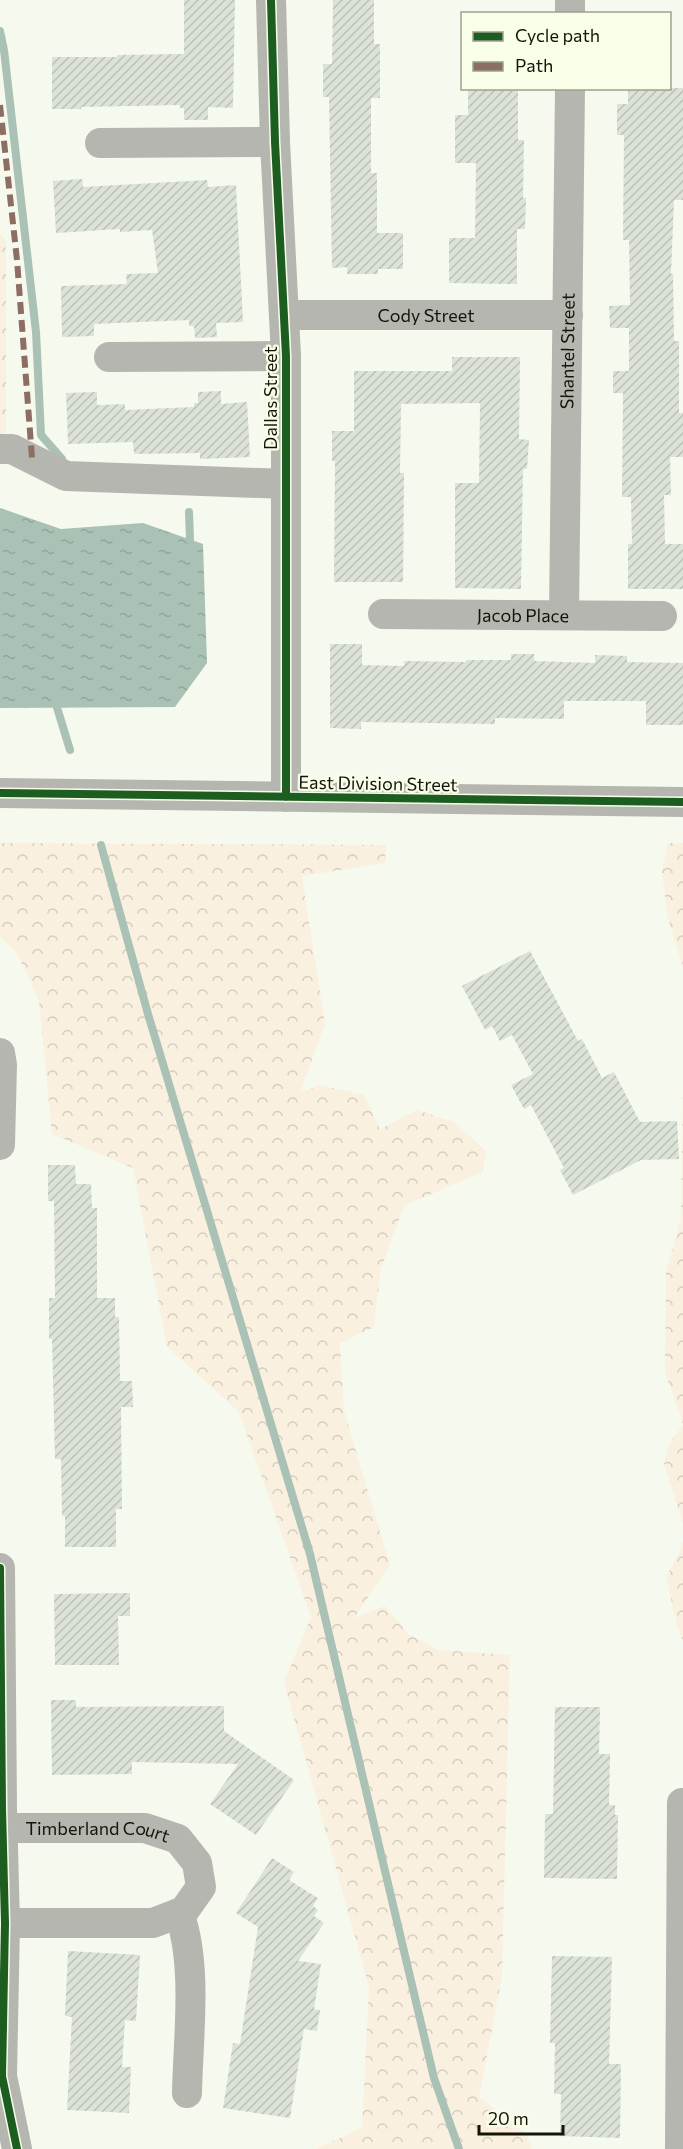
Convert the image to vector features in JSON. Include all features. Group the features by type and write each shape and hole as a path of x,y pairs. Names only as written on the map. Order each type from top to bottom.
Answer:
{"street":[{"name":"Dallas Street","path":"272,0 275,142 286,356 286,797"},
{"name":"Shantel Street","path":"564,615 570,90"},
{"path":"100,143 275,142"},
{"name":"Cody Street","path":"284,315 568,315"},
{"path":"109,357 286,356"},
{"path":"0,449 12,449 66,476 286,484"},
{"name":"Jacob Place","path":"383,614 662,616"},
{"name":"East Division Street","path":"0,793 683,802"},
{"path":"0,1144 1,1061"},
{"path":"0,1568 5,1923 2,2076 17,2149"},
{"path":"680,2149 681,1803"},
{"name":"Timberland Court","path":"2,1828 145,1828 178,1839 197,1863 201,1887 184,1911 153,1923 5,1923"},
{"path":"179,1913 186,1932 190,1970 187,2093"}],"green space":[{"path":"0,233 6,240 6,438 0,438"},
{"path":"0,843 386,845 385,863 302,876 325,1024 300,1093 320,1085 364,1095 380,1129 417,1110 454,1122 487,1152 482,1172 404,1206 381,1269 374,1327 340,1343 344,1411 390,1565 354,1618 385,1606 408,1634 439,1650 510,1655 502,1977 479,2097 527,2134 532,2149 316,2149 362,2128 369,1987 284,1682 311,1617 239,1412 167,1347 133,1168 52,1134 39,1001 17,953 0,937"},
{"path":"668,843 683,843 683,967 667,915 662,871"},
{"path":"683,1082 683,1424 665,1372 666,1272 681,1218"},
{"path":"683,1425 683,1524 664,1463 670,1442"},
{"path":"683,1541 683,1641 677,1626 666,1577"}],"water":[{"path":"0,508 61,529 143,523 203,544 207,663 175,707 0,708"}],"building":[{"path":"184,0 235,0 233,108 208,107 208,120 184,120 184,108 180,108 180,105 52,109 52,57 184,54"},
{"path":"333,0 374,0 374,44 380,44 380,98 371,98 371,173 377,173 377,233 403,233 403,269 378,269 378,274 347,274 347,267 332,268 329,97 323,97 323,64 332,64"},
{"path":"683,88 683,200 674,200 671,274 673,274 674,341 679,341 679,413 683,413 683,457 670,457 671,495 664,495 665,544 683,544 683,589 628,589 628,544 632,544 631,497 622,497 623,393 613,393 613,371 629,371 629,328 610,328 609,306 630,305 629,240 623,240 624,135 617,135 617,104 628,104 628,90"},
{"path":"468,90 518,90 518,140 524,140 523,198 526,198 525,229 517,229 517,284 449,283 449,238 475,238 476,163 455,163 455,115 468,115"},
{"path":"82,179 83,187 207,180 208,187 236,185 243,322 216,323 217,337 195,338 194,326 189,326 189,320 94,324 94,336 62,337 61,286 127,284 126,274 158,273 152,230 120,232 120,229 56,233 53,181"},
{"path":"452,357 520,357 519,439 529,440 527,469 523,469 521,589 455,588 455,483 479,483 480,403 401,404 400,473 404,473 403,582 334,582 335,461 332,461 332,431 354,431 354,371 452,371"},
{"path":"221,391 221,404 247,402 250,457 200,459 200,453 134,454 133,442 68,444 66,393 97,392 97,405 125,404 125,410 194,407 194,403 198,403 198,392"},
{"path":"330,644 362,644 362,665 404,666 404,661 511,660 511,654 534,654 534,661 595,663 595,655 627,656 627,662 683,663 683,725 646,725 646,701 564,701 564,719 495,718 495,724 361,722 361,729 330,728"},
{"path":"530,951 578,1041 582,1039 602,1078 614,1072 640,1122 677,1121 679,1159 641,1160 573,1195 560,1170 564,1168 531,1105 524,1109 511,1085 533,1074 512,1035 500,1041 492,1026 485,1030 462,986"},
{"path":"48,1165 75,1165 76,1184 91,1184 92,1208 97,1208 97,1298 115,1298 115,1317 119,1317 120,1381 132,1381 133,1407 121,1407 122,1509 116,1509 116,1547 65,1547 61,1459 55,1459 52,1339 49,1339 49,1298 55,1298 54,1201 48,1201"},
{"path":"130,1593 130,1616 118,1616 119,1665 55,1665 54,1594"},
{"path":"51,1700 76,1700 76,1707 224,1706 224,1731 294,1780 256,1835 210,1804 238,1764 132,1762 132,1774 52,1775"},
{"path":"555,1707 600,1707 599,1754 610,1754 609,1805 615,1805 615,1815 618,1815 617,1879 544,1878 545,1814 553,1814"},
{"path":"272,1858 294,1872 289,1880 318,1898 313,1906 318,1910 314,1916 324,1923 298,1961 321,1964 314,2009 320,2010 317,2031 304,2029 290,2118 223,2108 233,2043 240,2044 258,1927 236,1913"},
{"path":"68,1951 140,1955 136,2021 125,2020 122,2067 131,2067 129,2113 67,2110 72,2017 65,2016"},
{"path":"552,1956 612,1957 609,2064 621,2064 620,2138 560,2136 561,2094 554,2094 555,2043 550,2043"}],"waterway":[{"path":"0,31 36,332 41,435 62,459"},
{"path":"189,512 190,540"},
{"path":"55,701 70,750"},
{"path":"101,845 148,1014 310,1554 434,2078 459,2149"}],"marked path":[{"path":"0,105 17,260 32,458"}],"cycle path":[{"path":"271,0 275,142 286,356 286,797"},
{"path":"0,793 683,802"},
{"path":"0,1568 5,1923 2,2076 17,2149"}]}
